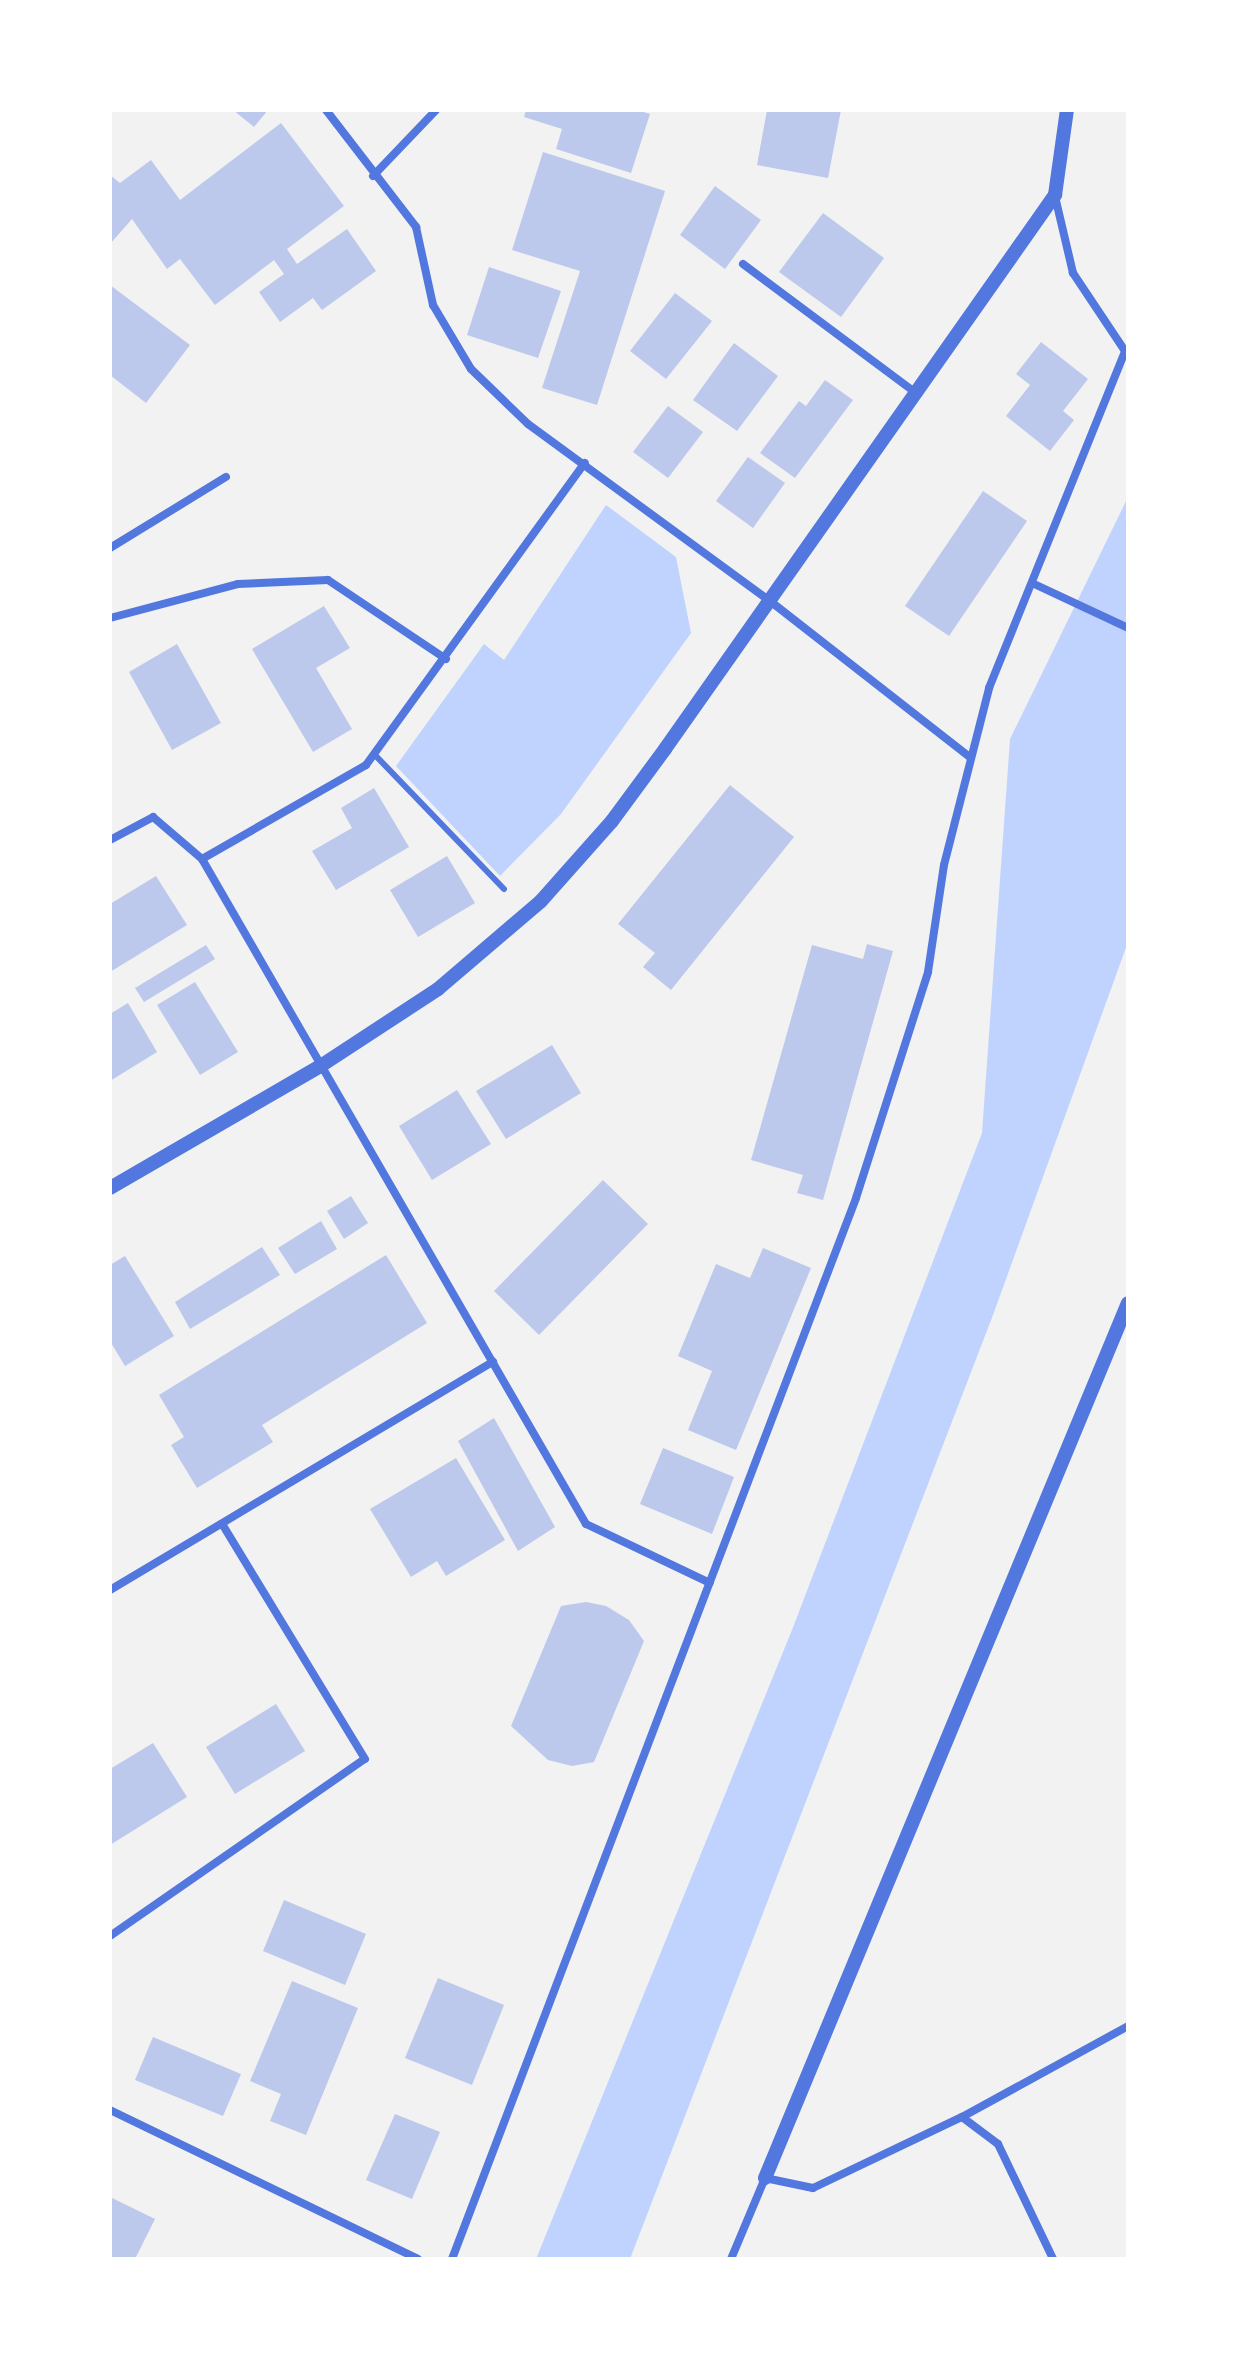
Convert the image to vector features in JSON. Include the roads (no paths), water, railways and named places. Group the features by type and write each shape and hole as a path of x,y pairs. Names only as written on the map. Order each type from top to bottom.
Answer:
{"street":[{"path":"326,110 373,176 416,227 433,305 471,369 528,424 770,601 970,757"},
{"path":"373,176 436,110"},
{"path":"452,2259 856,1198 928,972 944,865 989,688 1125,351 1073,273 1055,195 1067,110"},
{"path":"110,1188 322,1065 438,989 541,901 612,821 1055,195"},
{"path":"743,264 917,393"},
{"path":"202,859 366,765 446,659 585,463"},
{"path":"110,548 226,477"},
{"path":"110,618 238,584 328,580 446,659"},
{"path":"1032,583 1128,628"},
{"path":"110,840 153,817 202,859 586,1524 710,1583"},
{"path":"731,2259 1128,1303"},
{"path":"110,1590 493,1362"},
{"path":"110,1936 365,1759 222,1524"},
{"path":"765,2178 813,2188 962,2117 1128,2026"},
{"path":"110,2110 418,2259"},
{"path":"962,2117 998,2144 1053,2259"}],"lane":[{"path":"375,755 504,889"}],"water":[{"path":"1128,497 1128,942 993,1315 630,2259 536,2259 792,1630 982,1133 1010,739"},
{"path":"606,505 676,557 691,633 561,814 500,876 396,766 484,644 504,660"}]}
